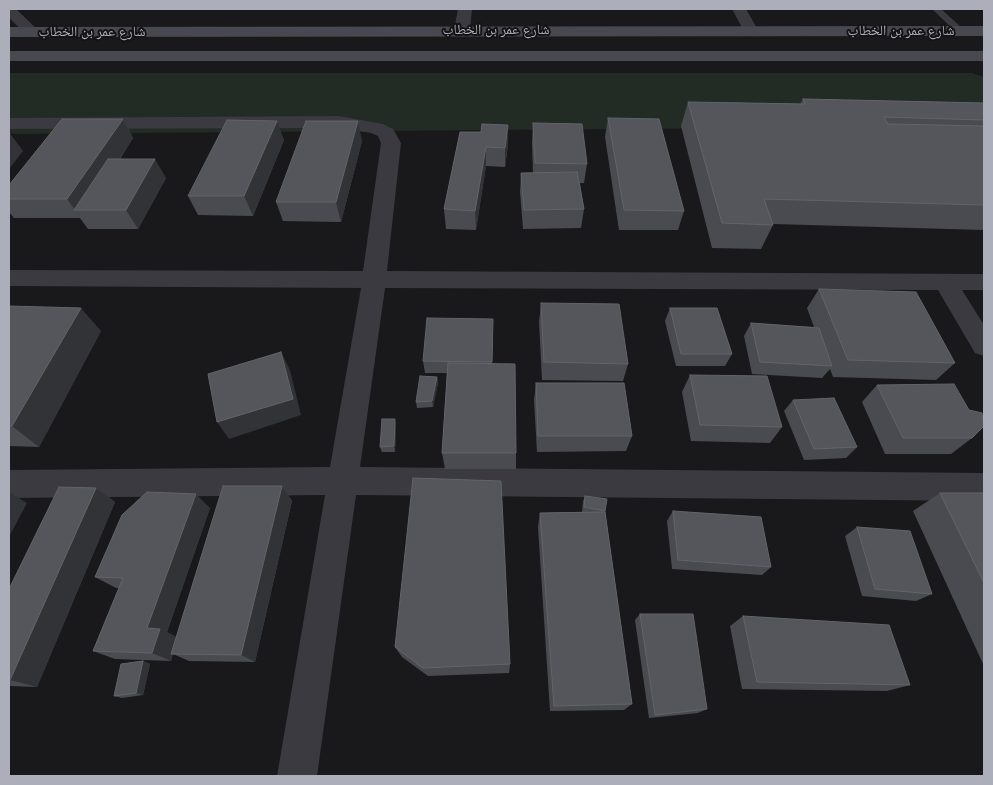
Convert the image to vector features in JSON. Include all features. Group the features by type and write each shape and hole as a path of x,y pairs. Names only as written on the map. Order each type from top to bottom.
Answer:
{"street":[{"path":"462,30 465,9"},
{"path":"739,9 750,30"},
{"path":"9,10 32,32"},
{"path":"932,31 984,20"},
{"name":"شارع عمر بن الخطاب","path":"9,32 462,30 984,31"},
{"path":"504,30 483,36 479,43 484,48 511,55"},
{"path":"379,31 408,36 414,38 417,42 408,51 390,56"},
{"name":"شارع عمر بن الخطاب","path":"9,56 984,56"},
{"path":"920,56 984,61"},
{"path":"9,123 339,122 376,128 386,133 391,143 374,279 297,776"},
{"path":"9,278 984,282"},
{"path":"944,281 984,346"},
{"path":"9,484 343,481 984,487"}],"lane":[{"path":"936,9 956,27"}],"shaded area":[{"path":"9,73 972,73 984,77 984,126 9,134"}],"building":[{"path":"803,99 984,103 984,120 884,117 888,124 984,126 984,205 764,199 773,225 722,223 688,102 805,104"},
{"path":"608,118 659,119 684,211 624,210"},
{"path":"62,119 123,119 67,199 9,199 9,185"},
{"path":"227,120 277,121 244,196 188,196"},
{"path":"306,121 358,121 336,202 276,202"},
{"path":"533,123 582,124 587,164 535,163"},
{"path":"482,124 508,125 505,148 486,147 475,211 444,209 460,132 481,132"},
{"path":"108,159 155,159 126,210 74,210"},
{"path":"577,172 584,209 524,210 521,173"},
{"path":"819,289 916,292 955,363 848,360"},
{"path":"541,303 619,304 628,364 544,362"},
{"path":"9,306 81,308 12,426 9,426"},
{"path":"670,308 717,308 732,354 681,354"},
{"path":"427,318 493,319 492,362 423,361"},
{"path":"751,323 819,328 832,366 760,362"},
{"path":"281,352 293,399 217,422 208,374"},
{"path":"448,363 515,364 516,453 442,453"},
{"path":"690,375 767,376 782,427 700,425"},
{"path":"420,376 437,377 432,401 416,402"},
{"path":"536,383 624,383 632,436 538,436"},
{"path":"954,384 969,410 982,413 984,426 972,438 903,438 877,385"},
{"path":"834,398 857,447 814,449 793,400"},
{"path":"382,419 395,419 394,446 380,447"},
{"path":"413,478 501,481 510,664 423,668 395,647"},
{"path":"223,486 282,486 241,655 171,654"},
{"path":"59,487 96,488 9,680 9,589"},
{"path":"147,492 196,494 147,628 160,629 152,653 93,651 123,578 95,577 122,515"},
{"path":"940,493 984,493 984,583"},
{"path":"585,496 607,499 605,511 584,507"},
{"path":"673,511 761,517 771,567 678,560"},
{"path":"605,512 632,704 554,706 540,513"},
{"path":"857,527 910,531 932,594 875,589"},
{"path":"640,614 693,614 707,709 655,715"},
{"path":"743,616 889,625 910,685 757,682"},
{"path":"143,661 136,693 114,696 121,664"}]}
